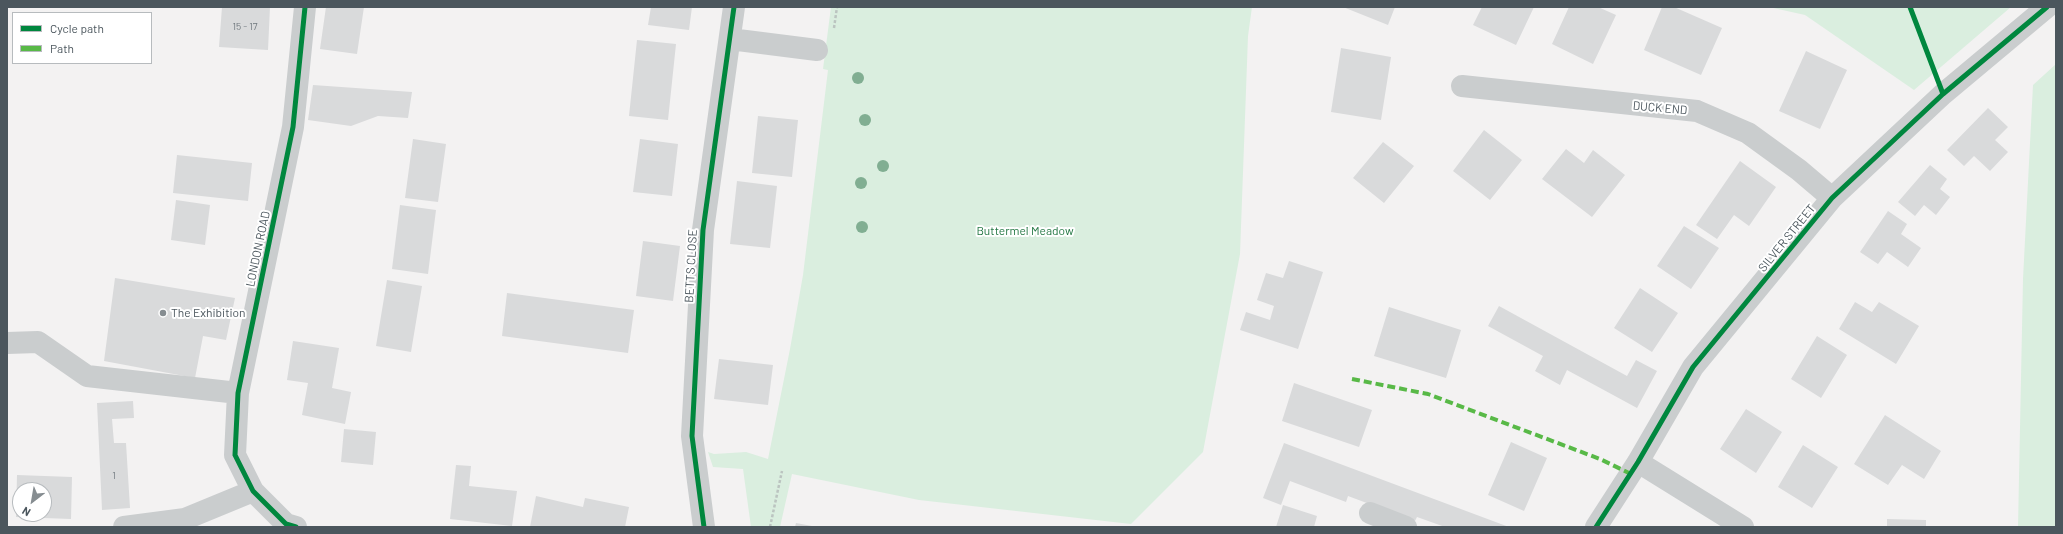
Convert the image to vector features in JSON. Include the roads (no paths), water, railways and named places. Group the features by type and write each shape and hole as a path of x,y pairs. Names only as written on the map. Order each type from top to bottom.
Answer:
{"street":[{"name":"LONDON ROAD","path":"289,526 253,492 235,455 238,393 293,127 305,7"},
{"name":"BETTS CLOSE","path":"704,527 692,436 702,238 734,7"},
{"name":"SILVER STREET","path":"1596,527 1638,462 1693,367 1832,198 1943,94 2046,7"},
{"path":"730,39 817,50"},
{"name":"DUCK END","path":"1462,86 1697,111 1748,133 1799,170 1832,198"},
{"path":"7,342 38,342 88,376 238,393"},
{"path":"1638,462 1743,527"},
{"path":"124,527 185,519 253,492"},
{"path":"1370,513 1406,527"}],"place":[{"name":"The Exhibition","path":"163,313"}],"park label":[{"name":"Buttermel Meadow","path":"1025,231"}]}
